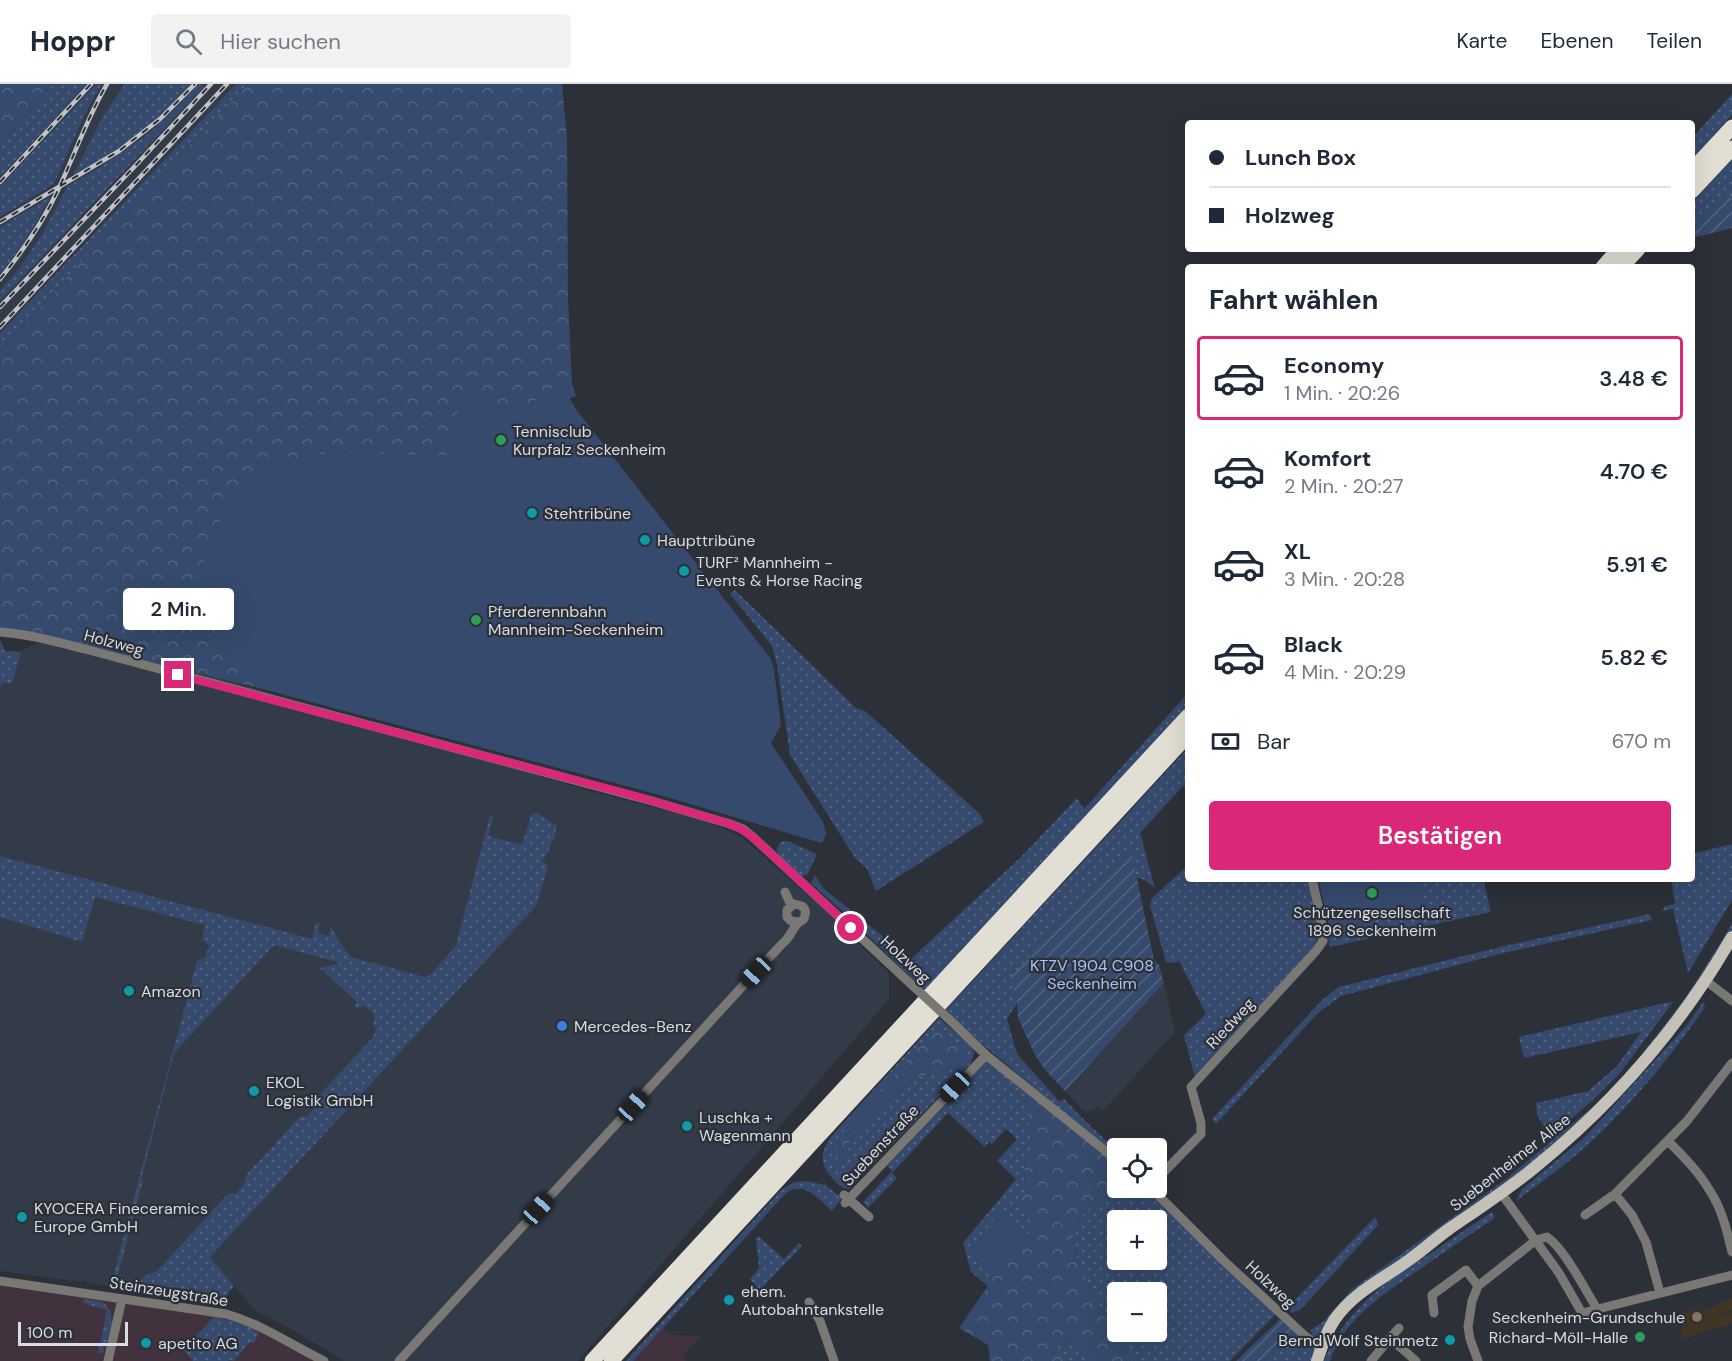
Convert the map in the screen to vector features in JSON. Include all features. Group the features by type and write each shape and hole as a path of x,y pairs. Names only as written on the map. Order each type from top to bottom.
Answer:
{"highway":[{"path":"1695,167 1732,127"},
{"path":"1695,188 1732,148"},
{"path":"1606,264 1616,252"},
{"path":"1624,264 1635,252"},
{"path":"592,1361 1185,719"},
{"path":"611,1361 1185,738"}],"main road":[{"name":"Suebenheimer Allee","path":"1708,982 1732,937"},
{"name":"Suebenheimer Allee","path":"1319,1355 1352,1310 1382,1279 1408,1260 1443,1242 1559,1156 1607,1110 1661,1051 1708,982 1732,952"}],"street":[{"name":"Holzweg","path":"0,632 16,633 74,646 617,791 730,824 743,830 814,893 986,1055 1107,1152"},
{"name":"Riedweg","path":"1167,1169 1201,1134 1201,1123 1191,1087 1323,941 1321,918 1313,882"},
{"path":"785,892 791,905"},
{"path":"802,906 814,893"},
{"path":"791,905 802,906 805,910 803,920 794,921 787,917 787,910 791,905"},
{"path":"399,1361 789,939 794,921"},
{"path":"1708,982 1732,1000"},
{"name":"Suebenstraße","path":"869,1217 846,1199 986,1055"},
{"path":"1585,1215 1615,1194 1668,1141 1687,1121 1732,1063"},
{"path":"1668,1141 1711,1191 1722,1215 1732,1252"},
{"path":"1615,1194 1632,1215 1646,1242 1660,1293"},
{"path":"1504,1196 1536,1240 1582,1313 1732,1275"},
{"name":"Holzweg","path":"1161,1198 1223,1260 1304,1335 1319,1355"},
{"path":"1478,1361 1468,1327 1472,1300 1479,1286 1544,1236 1555,1243 1597,1309"},
{"path":"1434,1314 1432,1295 1466,1270 1479,1286"},
{"name":"Steinzeugstraße","path":"0,1281 226,1314 269,1330 324,1361"},
{"path":"108,1361 122,1299"},
{"path":"809,1302 820,1322 834,1361"},
{"path":"1371,1361 1399,1328"},
{"path":"1390,1338 1416,1361"}],"shaded area":[{"path":"87,84 96,84 0,187 0,177"},
{"path":"102,84 236,84 0,333 0,274 12,259 50,197 0,227 0,217 54,184 85,114"},
{"path":"55,639 217,677 586,790 692,817 720,827 741,837 819,905 889,973 889,999 578,1361 344,1361 256,1311 210,1258 177,1295 99,1285 84,1280 81,1282 0,1271 0,640 5,651 20,652 35,644"},
{"path":"1164,983 1175,1032 1103,1111 1098,1106 1093,1111 1084,1111 1065,1091"},
{"path":"0,1286 223,1317 244,1323 312,1361 101,1361 101,1359 99,1361 0,1361"},
{"name":"Seckenheim-Grundschule","path":"1732,1298 1732,1310 1711,1319 1732,1312 1732,1323 1684,1339 1680,1329 1696,1322 1682,1327 1678,1316 1699,1307 1701,1312"},
{"path":"663,1327 673,1335 702,1336 682,1356 686,1361 633,1361"}],"green space":[{"path":"0,84 53,84 0,148"},
{"path":"53,84 87,84 0,177 0,148"},
{"path":"96,84 102,84 85,114 54,184 0,217 0,187"},
{"path":"125,84 192,84 144,131 73,176 104,114"},
{"path":"198,84 204,87 0,301 0,291 21,266 41,236 68,186 147,135"},
{"path":"236,84 248,84 97,244 0,352 0,333"},
{"path":"248,84 562,84 567,139 568,298 572,384 576,396 546,408 593,507 823,822 826,834 822,843 664,796 267,690 55,639 0,636 0,352 97,244"},
{"path":"1732,94 1732,115 1695,156 1695,135"},
{"path":"1732,159 1732,198 1719,198 1695,221 1695,200"},
{"path":"51,196 25,242 0,274 0,227"},
{"path":"1719,198 1732,198 1732,228 1695,237 1695,221"},
{"name":"Pferderennbahn Mannheim-Seckenheim","path":"565,379 568,395 575,408 771,659 781,725 771,743 823,822 826,834 822,843 664,796 267,690 250,678 212,625 204,608 201,580 206,550 224,513 241,490 260,474 281,463 326,454 448,454 462,395 525,410"},
{"path":"735,590 856,708 865,711 980,814 984,822 876,891 867,869 855,858 790,755 777,665 772,646 730,594"},
{"path":"0,640 5,651 21,652 12,683 2,683 0,689"},
{"path":"1185,696 1185,708 926,992 811,883 815,875 823,888 911,959 1020,858 1077,798 1084,809"},
{"path":"1185,751 1185,789 1184,785 1140,833 1155,888 1145,880 1133,876 1121,855 1012,977 1017,1003 1007,1019 1017,1054 1059,1101 1064,1099 1107,1142 1107,1149 944,1012"},
{"path":"540,814 557,825 554,840 542,861 548,866 536,906 210,1257 234,1286 223,1300 140,1290 141,1282 144,1277 157,1271 229,1193 236,1194 244,1184 247,1174 274,1145 276,1146 275,1143 301,1116 307,1117 315,1107 314,1101 373,1037 376,1029 373,1024 375,1015 365,1006 354,1007 357,1002 320,968 341,963 274,945 174,1053 141,1179 143,1180 115,1287 113,1287 115,1269 197,961 205,958 209,946 202,939 205,925 95,897 82,942 0,917 0,856 312,939 316,922 320,923 318,933 329,936 331,927 351,957 425,977 432,973 456,945 490,816 493,816 488,836 522,845 531,815"},
{"path":"782,841 788,841 817,854 808,874 801,877 782,860 777,851"},
{"path":"1732,844 1732,900 1688,973 1673,909 1662,911 1665,906 1675,904 1671,882 1695,882 1695,853"},
{"name":"KTZV 1904 C908 Seckenheim","path":"1130,845 1154,960 1159,965 1164,983 1065,1091 1045,1070 1034,1053 1018,1018 1011,977"},
{"path":"1185,868 1185,882 1309,882 1318,921 1319,936 1310,954 1195,1078 1184,1035 1206,1014 1179,961 1166,962 1150,906 1152,898"},
{"name":"Schützengesellschaft 1896 Seckenheim","path":"1319,882 1421,882 1427,908 1330,930"},
{"path":"1421,882 1484,882 1491,912 1330,947 1327,931 1426,908"},
{"path":"1650,914 1652,920 1495,955 1341,996 1318,1013 1216,1124 1212,1119 1322,1000 1339,987 1500,947"},
{"path":"1732,924 1732,934 1676,1019 1656,1046 1608,1099 1533,1166 1368,1284 1340,1310 1323,1337 1314,1338 1310,1330 1323,1322 1352,1289 1506,1179 1596,1104 1632,1067 1688,994"},
{"path":"1673,1002 1620,1073 1554,1134 1549,1135 1537,1115 1536,1103 1588,1091 1617,1066 1641,1032 1524,1058 1519,1037"},
{"path":"1703,1002 1705,1007 1680,1042 1625,1108 1576,1155 1516,1201 1521,1190 1586,1136 1687,1025"},
{"path":"939,1018 973,1048 971,1063 849,1189 835,1181 828,1173 823,1161 824,1150 835,1132","holes":["936,1030 967,1049 962,1065 915,1078 856,1130 850,1140 845,1161 849,1124"]},
{"path":"936,1029 967,1049 962,1065 915,1078 856,1130 850,1140 845,1161 838,1165 834,1161 840,1137 849,1124"},
{"path":"986,1061 1027,1091 1025,1099 1033,1148 1024,1161 1025,1190 1035,1226 988,1286 971,1272 963,1243 1016,1179 997,1161 1017,1139 1006,1129 992,1144 989,1142 985,1147 948,1113 892,1173 897,1178 868,1208 863,1202 892,1171 887,1166"},
{"path":"1027,1091 1107,1158 1107,1195 1084,1213 1073,1233 1078,1265 1107,1321 1107,1342 1118,1342 1134,1361 1096,1361 1076,1341 1058,1346 1058,1356 1069,1361 990,1361 988,1345 959,1328 996,1274 1035,1226 1019,1199 1025,1190 1024,1161 1033,1148 1025,1099"},
{"path":"807,1181 825,1185 842,1198 832,1211 805,1190 799,1189 786,1193 633,1361 626,1361 781,1190 795,1182"},
{"path":"1107,1195 1107,1198 1157,1198 1277,1313 1230,1361 1134,1361 1118,1342 1167,1342 1167,1282 1107,1282 1107,1321 1078,1265 1073,1233 1084,1213"},
{"path":"1000,1212 1028,1235 996,1274 969,1251"},
{"path":"1492,1212 1495,1218 1398,1284 1370,1306 1346,1331 1336,1345 1330,1361 1324,1361 1344,1325 1384,1284"},
{"path":"1375,1217 1378,1225 1301,1309 1292,1313 1287,1308"},
{"path":"758,1236 784,1259 799,1243 802,1246 760,1290 750,1279 759,1268 756,1238"},
{"path":"84,1299 103,1303 111,1313 111,1326 103,1353 98,1353 107,1310 83,1303"},
{"path":"214,1317 243,1323 259,1333 254,1343 250,1342 234,1361 193,1361 183,1350"},
{"path":"1282,1317 1296,1330 1264,1361 1236,1361"},
{"path":"1296,1330 1314,1348 1312,1361 1264,1361"},
{"path":"1076,1341 1096,1361 1069,1361 1058,1356 1058,1346"}],"railway":[{"path":"0,182 91,84"},
{"path":"0,279 46,214 107,84"},
{"path":"0,222 119,151 160,119 195,84"},
{"path":"0,307 211,84"},
{"path":"0,327 227,84"}],"place":[{"name":"Tennisclub Kurpfalz Seckenheim","path":"501,440"},
{"name":"Stehtribüne","path":"532,513"},
{"name":"Haupttribüne","path":"645,540"},
{"name":"TURF² Mannheim - Events & Horse Racing","path":"684,571"},
{"name":"Pferderennbahn Mannheim-Seckenheim","path":"476,620"},
{"name":"Schützengesellschaft 1896 Seckenheim","path":"1372,893"},
{"name":"Amazon","path":"129,991"},
{"name":"Mercedes-Benz","path":"562,1026"},
{"name":"EKOL Logistik GmbH","path":"254,1091"},
{"name":"Luschka + Wagenmann","path":"687,1126"},
{"name":"KYOCERA Fineceramics Europe GmbH","path":"22,1217"},
{"name":"ehem. Autobahntankstelle","path":"729,1300"},
{"name":"Seckenheim-Grundschule","path":"1697,1317"},
{"name":"Richard-Möll-Halle","path":"1640,1337"},
{"name":"Bernd Wolf Steinmetz","path":"1450,1340"},
{"name":"apetito AG","path":"146,1343"}],"route":[{"path":"178,675 632,795 730,824 754,838 851,928"}]}
